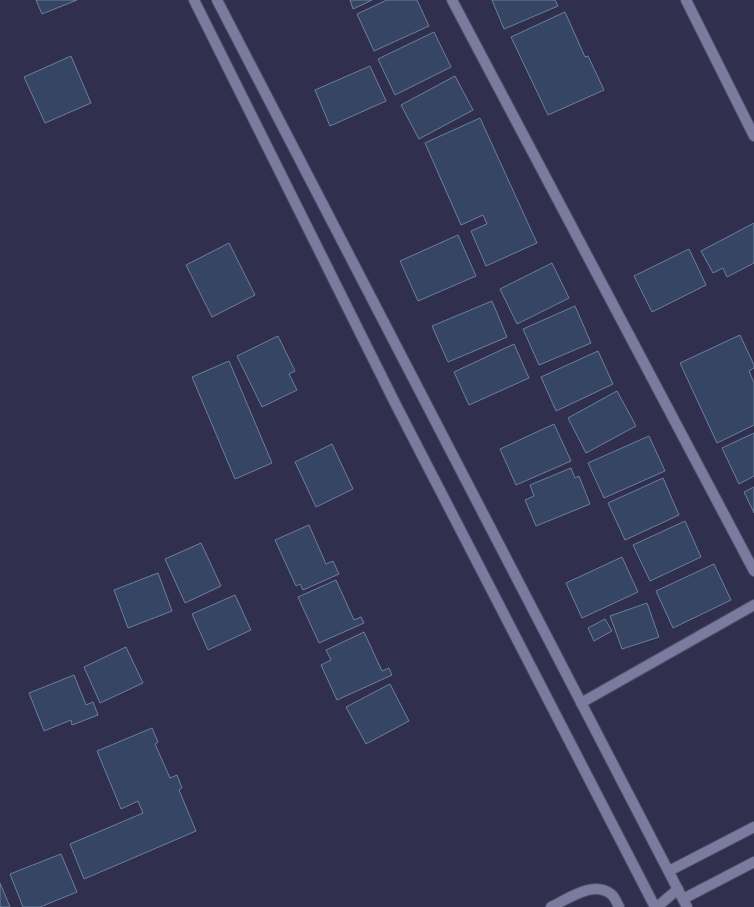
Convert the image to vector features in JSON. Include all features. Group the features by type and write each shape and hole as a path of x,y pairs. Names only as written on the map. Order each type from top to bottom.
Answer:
{"street":[{"path":"194,0 400,412 656,907 678,889"},
{"path":"217,0 685,903 754,862"},
{"path":"452,0 754,571"},
{"path":"686,0 754,136"},
{"path":"581,703 754,605"},
{"path":"669,871 754,827"},
{"path":"551,907 582,892 601,888 612,895 620,907"}],"building":[{"path":"36,0 77,0 42,14"},
{"path":"350,0 372,0 353,9"},
{"path":"387,0 417,0 429,26 374,51 357,14"},
{"path":"492,0 555,0 558,6 504,29"},
{"path":"565,12 585,57 588,56 604,90 548,115 511,37"},
{"path":"434,32 451,67 395,95 378,59"},
{"path":"71,56 91,103 45,123 24,77"},
{"path":"370,66 386,101 330,126 315,90"},
{"path":"455,76 473,110 419,139 401,105"},
{"path":"480,118 537,243 486,266 471,231 487,224 483,215 461,225 425,143"},
{"path":"754,223 754,263 727,277 723,268 713,273 701,251"},
{"path":"458,235 476,276 418,301 400,261"},
{"path":"229,243 255,295 212,317 186,265"},
{"path":"689,249 706,285 652,312 634,276"},
{"path":"552,263 569,298 517,324 500,289"},
{"path":"492,301 507,337 448,362 432,326"},
{"path":"575,306 591,343 539,365 523,329"},
{"path":"740,335 754,365 754,368 749,371 754,383 754,425 717,443 680,363"},
{"path":"278,336 295,371 289,374 297,390 262,407 237,356"},
{"path":"514,344 529,378 469,405 454,372"},
{"path":"598,351 613,384 556,411 541,377"},
{"path":"229,361 272,463 235,479 192,377"},
{"path":"617,391 636,426 586,453 568,418"},
{"path":"554,424 571,461 516,485 500,449"},
{"path":"754,433 754,476 739,484 722,448"},
{"path":"649,436 665,471 604,498 588,463"},
{"path":"332,444 353,489 316,507 295,462"},
{"path":"571,468 575,478 579,476 590,504 536,526 525,500 534,496 530,485"},
{"path":"663,478 679,515 625,540 608,503"},
{"path":"754,487 754,513 744,492"},
{"path":"685,521 701,557 650,581 633,545"},
{"path":"309,525 326,564 333,561 339,574 303,590 300,584 296,586 275,540"},
{"path":"201,543 221,586 185,603 165,559"},
{"path":"622,557 638,592 582,618 566,583"},
{"path":"714,564 731,600 673,628 656,591"},
{"path":"158,573 172,611 128,628 114,590"},
{"path":"336,580 354,620 361,617 364,623 319,643 298,597"},
{"path":"235,595 251,630 208,650 192,614"},
{"path":"647,603 659,637 622,649 610,616"},
{"path":"605,619 612,631 594,641 588,628"},
{"path":"364,632 382,671 389,668 392,675 337,700 321,665 331,660 326,650"},
{"path":"126,647 143,683 100,703 84,667"},
{"path":"74,675 86,705 93,702 98,715 72,725 71,720 44,731 29,693"},
{"path":"390,684 409,721 366,744 346,707"},
{"path":"152,728 158,742 155,744 170,778 177,775 182,788 179,790 196,831 84,879 70,844 143,813 138,801 121,809 97,751"},
{"path":"61,854 77,892 40,907 23,907 10,874"},
{"path":"0,883 10,907 0,907"}]}
